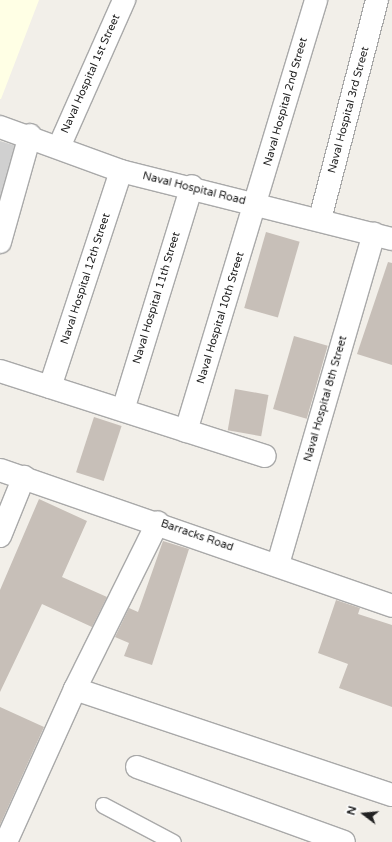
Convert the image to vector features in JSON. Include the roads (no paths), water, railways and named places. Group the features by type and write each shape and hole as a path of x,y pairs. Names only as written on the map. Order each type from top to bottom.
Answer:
{"street":[{"name":"Naval Hospital 1st Street","path":"59,147 124,0"},
{"name":"Naval Hospital 2nd Street","path":"256,205 316,0"},
{"name":"Naval Hospital 3rd Street","path":"320,219 377,0"},
{"name":"Naval Hospital Road","path":"0,127 30,135 121,171 192,186 256,205 320,219 383,237"},
{"path":"0,242 30,135"},
{"name":"Naval Hospital 12th Street","path":"50,387 121,171"},
{"name":"Naval Hospital 11th Street","path":"123,410 192,186"},
{"name":"Naval Hospital 10th Street","path":"186,430 256,205"},
{"name":"Naval Hospital 8th Street","path":"278,564 383,237"},
{"path":"0,371 265,456"},
{"name":"Barracks Road","path":"0,470 158,522 392,606"},
{"path":"0,536 24,477"},
{"path":"6,842 75,689 158,522"},
{"path":"75,689 392,795"},
{"path":"137,767 344,842"}],"lane":[{"path":"103,805 172,842"}]}
